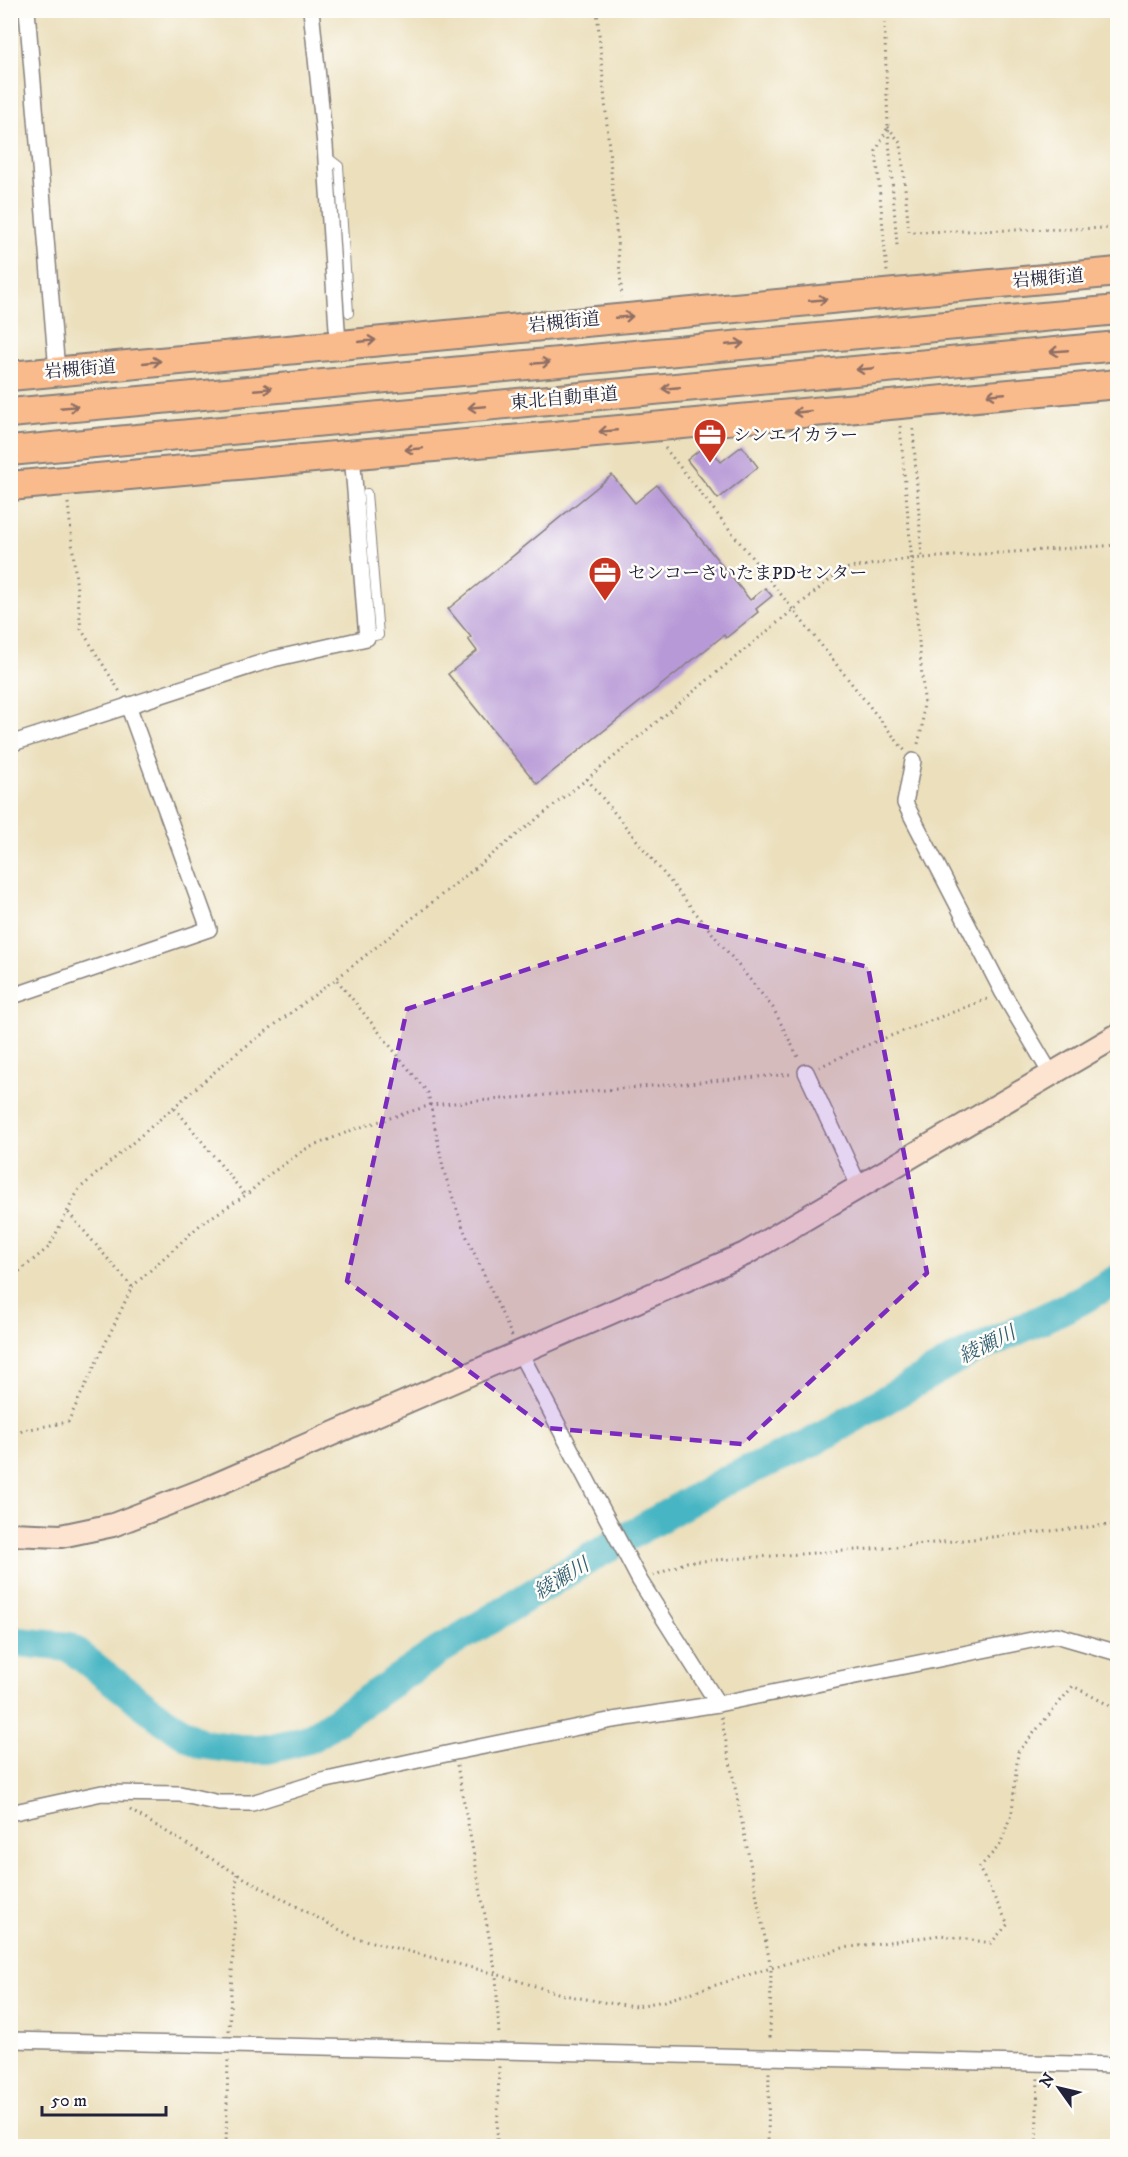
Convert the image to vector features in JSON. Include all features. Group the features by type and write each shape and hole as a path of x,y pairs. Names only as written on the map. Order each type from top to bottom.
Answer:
{"highway":[{"name":"岩槻街道","path":"10,376 624,316 1118,272"},
{"name":"東北自動車道","path":"10,413 1118,310"},
{"name":"東北自動車道","path":"10,451 1118,346"},
{"path":"10,486 1118,384"}],"street":[{"path":"27,10 57,371"},
{"path":"311,10 326,156 338,344"},
{"path":"10,744 273,659 367,638 352,454"},
{"path":"10,997 209,929 128,705"},
{"path":"913,761 905,803 1003,993 1051,1074"},
{"path":"10,1533 61,1536 113,1525 206,1489 745,1254 1118,1035"},
{"path":"806,1072 860,1188"},
{"path":"519,1351 601,1511 640,1581 718,1704"},
{"path":"10,1813 102,1793 180,1794 219,1803 252,1803 322,1781 455,1752 613,1720 718,1704 1056,1635 1118,1653"},
{"path":"10,2040 499,2053 1118,2065"}],"lane":[{"path":"326,156 339,166 349,314"},
{"path":"367,493 379,635 367,638"}],"path":[{"path":"597,10 624,316"},
{"path":"884,10 888,127 897,246"},
{"path":"888,127 901,144 909,232 1118,228"},
{"path":"888,127 876,151 889,293"},
{"path":"898,403 909,559 924,699 922,727 913,761"},
{"path":"639,428 666,449 791,610 913,761"},
{"path":"913,429 922,559"},
{"path":"65,481 81,629 128,705"},
{"path":"10,1279 49,1247 79,1189 233,1056 336,979 587,779 843,569 909,559 1118,545"},
{"path":"587,779 773,1008 806,1072"},
{"path":"336,979 428,1093 444,1172 465,1233 519,1351"},
{"path":"10,1437 24,1430 68,1422 132,1287 201,1224 246,1196 270,1174 306,1149 355,1129 431,1105 806,1072 867,1045 1003,993"},
{"path":"175,1108 246,1196"},
{"path":"67,1211 132,1287"},
{"path":"640,1581 687,1562 885,1548 1118,1524"},
{"path":"102,1793 237,1874 353,1937 496,1974 564,1995 637,2006 664,2001 843,1948 942,1935 991,1943 1008,1924 979,1868 1000,1845 1012,1812 1018,1752 1073,1686 1118,1710"},
{"path":"718,1704 771,1968 768,2146"},
{"path":"455,1752 496,1974 499,2053 497,2146"},
{"path":"226,2146 228,2044 237,1874"},
{"path":"1036,2146 1038,2064"}],"highlighted area":[{"path":"678,920 868,967 927,1273 743,1444 546,1428 347,1281 407,1009"}],"building":[{"path":"707,444 721,462 742,446 758,467 718,499 687,460"},
{"path":"612,475 635,503 657,485 750,600 765,588 772,596 756,609 758,612 726,638 724,635 537,784 448,674 477,651 468,639 471,637 448,609"}],"waterway":[{"name":"綾瀬川","path":"10,1641 69,1647 162,1719 201,1744 240,1749 268,1749 309,1739 440,1650 592,1557 723,1482 809,1444 954,1360 1078,1302 1118,1279"}],"place":[{"name":"シンエイカラー","path":"710,464"},
{"name":"センコーさいたまPDセンター","path":"605,602"}]}
